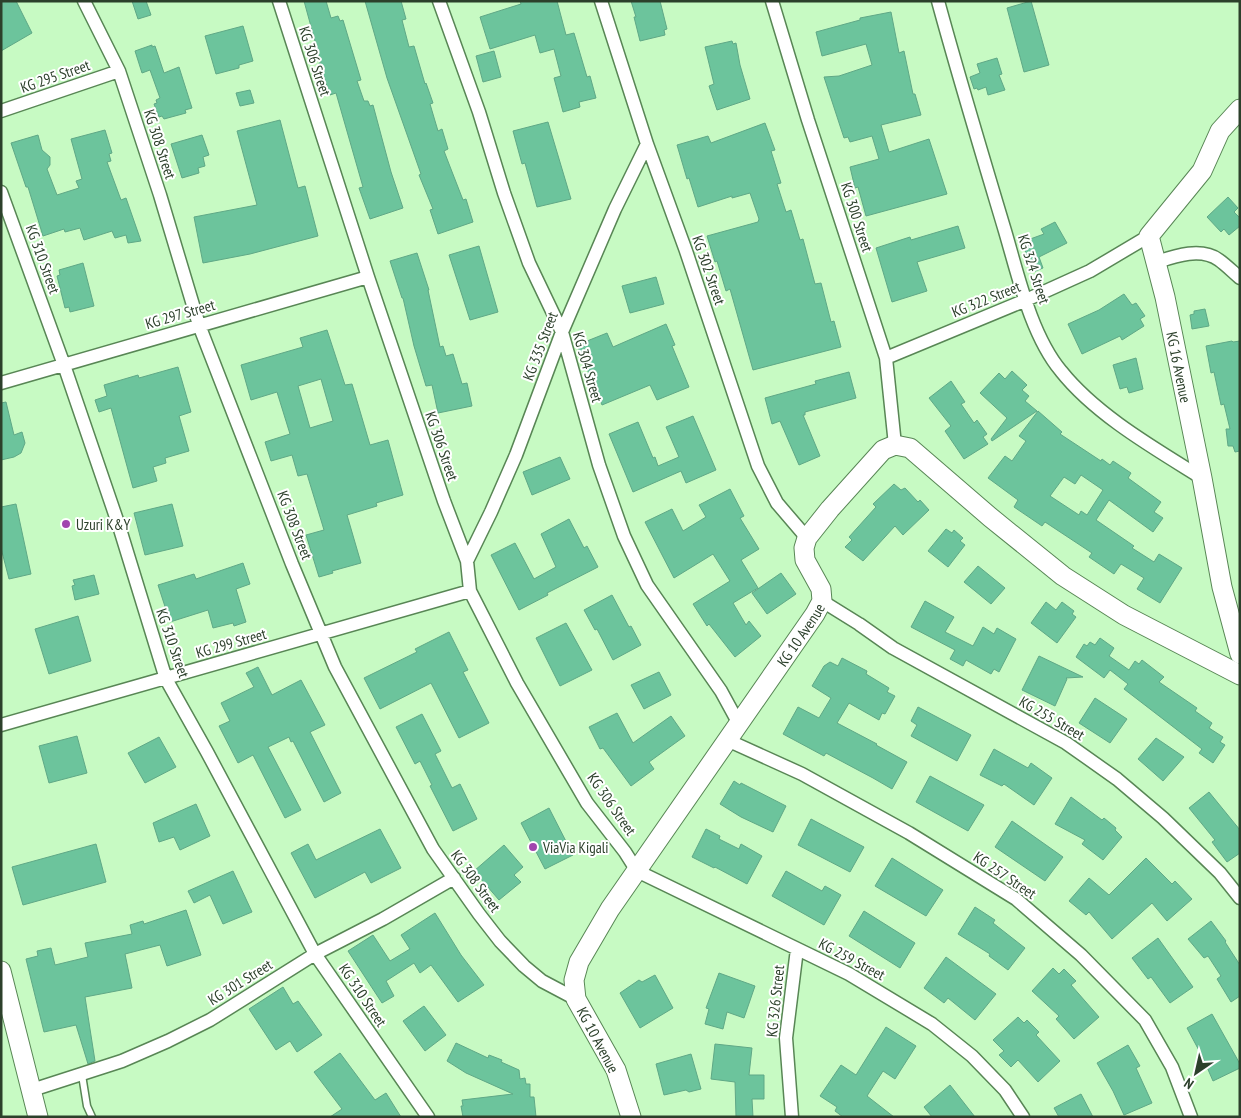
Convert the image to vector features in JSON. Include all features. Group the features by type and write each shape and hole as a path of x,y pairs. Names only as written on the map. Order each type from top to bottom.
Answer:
{"street":[{"name":"KG 308 Street","path":"84,1 119,71 160,195 198,325 335,667 433,849 500,941 524,966 542,981 576,1000"},
{"name":"KG 306 Street","path":"279,1 368,277 444,501 467,561 470,591 517,683 587,803 626,852 637,871"},
{"name":"KG 304 Street","path":"439,1 479,112 504,193 529,264 562,332 599,465 624,536 647,585 721,691 739,724"},
{"name":"KG 302 Street","path":"601,1 647,144 686,251 758,466 777,503 806,538"},
{"name":"KG 300 Street","path":"772,1 886,358 895,445"},
{"name":"KG 324 Street","path":"938,1 971,119 1026,300 1044,346 1060,370 1079,392 1144,442 1202,478"},
{"name":"KG 295 Street","path":"1,111 119,71"},
{"path":"1149,236 1202,171 1220,131 1240,109"},
{"name":"KG 335 Street","path":"467,561 516,455 562,332 615,209 647,144"},
{"name":"KG 310 Street","path":"1,192 119,526 166,679 315,954 428,1117"},
{"name":"KG 322 Street","path":"886,358 1026,300 1090,271 1149,236"},
{"name":"KG 16 Avenue","path":"1149,236 1157,262 1202,478 1222,587 1240,654"},
{"path":"1157,262 1191,254 1205,255 1217,258 1240,278"},
{"name":"KG 297 Street","path":"1,383 368,277"},
{"path":"806,538 883,450 895,445 910,448 990,517 1063,576 1124,614 1240,675"},
{"name":"KG 10 Avenue","path":"631,1117 616,1070 576,1000 574,980 579,962 610,909 810,622 822,601 821,589 805,560 804,548 806,538"},
{"name":"KG 299 Street","path":"1,725 470,591"},
{"name":"KG 255 Street","path":"822,601 893,648 1066,744 1117,779 1163,818 1220,873 1240,898"},
{"name":"KG 257 Street","path":"728,740 802,774 910,833 1016,899 1081,955 1145,1020 1172,1067 1191,1117"},
{"name":"KG 259 Street","path":"637,871 849,974 932,1024 972,1056 1005,1090 1023,1117"},
{"name":"KG 301 Street","path":"32,1090 122,1061 210,1020 315,954 383,919 454,878"},
{"name":"KG 326 Street","path":"792,1117 786,1038 797,949"},
{"path":"1,971 38,1117"}],"lane":[{"path":"82,1075 87,1106 92,1117"}],"building":[{"path":"1,1 16,1 32,33 1,51"},
{"path":"132,1 146,1 151,15 138,19"},
{"path":"304,1 326,1 331,18 338,16 340,21 343,20 361,80 357,81 364,101 368,101 370,106 373,105 403,208 370,219 359,188 363,187 336,93 330,95 319,63 321,63"},
{"path":"365,1 401,1 406,19 402,20 409,47 414,46 425,84 433,103 430,104 438,131 442,129 448,149 444,151 463,200 466,199 473,222 438,234 430,210 433,209 419,175 421,174 387,78"},
{"path":"520,1 557,1 566,35 574,33 587,77 590,76 596,98 579,102 580,107 563,112 554,78 561,76 554,49 540,53 535,35 490,49 480,17 521,4"},
{"path":"631,1 660,1 667,29 664,30 665,35 640,41"},
{"path":"1031,1 1049,65 1024,72 1007,8"},
{"path":"891,12 899,53 904,51 913,94 915,94 921,115 881,125 889,152 929,139 947,194 866,216 858,187 855,188 850,167 879,159 872,136 850,142 848,137 844,138 824,77 839,76 872,65 866,44 822,56 816,32 860,20 860,18"},
{"path":"243,26 253,61 239,65 239,68 216,74 205,36"},
{"path":"732,41 733,44 736,43 750,99 717,110 709,86 714,84 705,47"},
{"path":"152,45 152,47 155,46 164,73 179,67 192,108 185,110 186,113 164,119 162,116 159,117 154,104 160,98 150,70 142,73 135,51"},
{"path":"494,51 501,77 483,82 476,56"},
{"path":"997,58 1002,74 999,75 1005,90 988,95 986,87 978,90 977,88 974,89 970,77 980,73 977,64"},
{"path":"250,90 254,103 240,106 236,93"},
{"path":"280,120 298,188 305,186 318,236 250,254 203,263 194,217 257,205 237,131"},
{"path":"548,122 571,199 537,207 525,163 522,164 513,131"},
{"path":"765,123 775,150 771,151 781,183 777,184 786,212 791,210 800,240 803,239 815,284 821,283 831,322 834,321 841,347 753,370 730,289 726,291 707,236 758,222 759,219 750,193 732,198 732,196 698,207 677,145 708,136 711,143"},
{"path":"105,130 112,153 109,154 111,161 107,162 121,200 126,198 141,241 128,243 126,235 115,238 112,231 84,240 80,228 65,232 64,229 43,236 28,187 26,187 11,143 38,135 42,150 50,157 50,165 47,169 57,195 79,188 76,181 82,179 71,139"},
{"path":"202,135 209,155 203,157 205,166 198,168 199,173 182,178 171,144"},
{"path":"1228,197 1238,208 1234,212 1240,218 1240,226 1229,235 1224,229 1221,232 1207,217"},
{"path":"1055,222 1067,243 1039,257 1043,268 1033,272 1022,242 1044,234 1041,229"},
{"path":"958,226 965,248 917,262 927,291 892,302 876,248 910,237 911,240"},
{"path":"479,246 498,312 470,320 449,255"},
{"path":"417,253 429,290 440,347 443,346 446,356 453,354 462,384 467,383 472,406 438,413 432,385 426,386 403,298 390,261"},
{"path":"83,263 94,306 70,312 69,307 65,308 57,276 60,275 59,270"},
{"path":"656,277 664,304 630,313 622,286"},
{"path":"1124,294 1132,305 1136,303 1145,316 1140,319 1144,326 1122,340 1120,336 1082,354 1068,324 1099,310"},
{"path":"1205,309 1209,326 1192,329 1190,315 1194,314 1194,311"},
{"path":"666,324 675,345 672,346 689,387 657,400 650,385 602,405 577,345 607,333 613,347"},
{"path":"327,330 345,385 352,384 370,445 388,440 403,495 376,503 377,506 347,515 361,563 332,571 333,573 319,577 306,535 324,530 307,474 298,476 292,455 271,461 265,442 290,434 277,392 251,400 241,365 303,347 300,338","holes":["321,379 333,421 310,428 298,386"]},
{"path":"1240,341 1240,451 1235,452 1233,446 1228,446 1226,429 1230,429 1224,404 1221,405 1214,372 1211,373 1206,346"},
{"path":"1136,358 1143,389 1129,393 1127,387 1120,389 1113,365"},
{"path":"178,367 191,412 179,416 189,451 165,458 166,463 153,467 157,481 133,488 111,408 99,412 95,400 107,396 104,385 138,375 139,378"},
{"path":"1012,371 1027,385 1022,390 1029,396 1025,401 1037,411 992,441 991,439 1007,418 980,393 999,373 1005,379"},
{"path":"849,372 856,398 805,412 805,415 803,415 820,456 799,465 780,421 772,424 765,398 816,384 815,381"},
{"path":"951,381 965,402 961,404 974,423 977,420 987,434 983,437 988,444 964,459 945,431 951,426 929,398"},
{"path":"6,402 14,435 22,432 25,443 21,453 1,460 1,403"},
{"path":"1038,411 1062,432 1060,434 1101,461 1102,459 1110,465 1113,461 1131,473 1128,478 1161,502 1154,512 1163,518 1153,532 1109,500 1096,520 1134,546 1132,548 1154,562 1159,554 1182,568 1160,603 1137,589 1144,578 1121,564 1114,574 1089,557 1092,553 1045,522 1042,526 1014,507 1018,500 988,478 1005,456 1012,461 1026,441 1019,436","holes":["1081,475 1103,490 1087,515 1081,511 1079,515 1050,496 1064,477 1075,484"]},
{"path":"693,416 716,470 686,483 681,471 633,492 609,434 638,422 658,466 679,457 666,427"},
{"path":"560,457 570,479 532,495 523,472"},
{"path":"894,484 901,490 905,488 918,502 920,500 929,510 903,535 895,526 863,561 845,547 852,540 849,537 876,507 873,504"},
{"path":"730,489 744,516 740,518 759,549 741,560 758,588 733,603 746,625 749,621 761,636 735,657 709,624 707,626 693,604 730,581 713,554 674,578 645,522 672,509 683,531 706,517 699,505"},
{"path":"16,504 31,574 9,579 1,548 1,507"},
{"path":"172,504 183,546 145,555 134,513"},
{"path":"569,519 584,548 587,546 598,567 547,593 548,595 519,610 491,555 515,543 534,579 556,567 541,534"},
{"path":"946,529 952,533 954,530 963,538 960,541 965,545 948,567 928,551"},
{"path":"243,563 250,584 236,589 246,622 234,626 233,623 213,628 208,610 170,622 158,585 194,574 196,579"},
{"path":"978,566 1005,588 991,604 964,582"},
{"path":"781,573 796,594 767,614 752,593"},
{"path":"94,575 99,594 75,600 72,586 75,585 73,580"},
{"path":"612,595 641,645 613,660 597,629 595,630 584,610"},
{"path":"925,601 954,617 945,632 973,646 983,627 994,634 997,628 1016,639 999,672 994,669 991,674 966,660 963,666 950,659 955,650 911,627"},
{"path":"1046,602 1056,610 1062,602 1074,611 1072,614 1076,617 1057,643 1031,623"},
{"path":"78,616 91,661 49,674 35,629"},
{"path":"566,623 592,670 560,686 536,638"},
{"path":"449,632 468,670 463,672 489,723 459,738 431,683 380,709 364,678 417,652 415,649"},
{"path":"1100,638 1114,648 1109,656 1129,670 1135,661 1139,664 1142,660 1164,677 1159,682 1197,708 1195,711 1212,723 1209,728 1223,737 1220,742 1225,745 1213,763 1199,753 1202,749 1124,689 1128,684 1110,670 1104,678 1076,657 1084,644 1087,646 1090,642 1095,645"},
{"path":"1039,656 1083,677 1066,678 1055,706 1022,690"},
{"path":"842,658 867,671 866,674 889,688 887,692 895,696 885,714 882,713 879,720 849,703 837,723 907,762 892,789 826,753 824,756 783,734 798,707 819,718 831,698 812,686 824,666 830,662 838,666"},
{"path":"258,667 272,695 301,680 325,725 310,732 341,793 324,802 293,741 291,742 289,737 268,747 301,810 285,818 253,755 238,763 219,726 230,721 221,703 254,687 246,673"},
{"path":"659,672 671,695 644,709 631,685"},
{"path":"1095,698 1127,719 1110,743 1079,723"},
{"path":"918,707 971,735 957,761 911,736 917,725 911,721"},
{"path":"617,713 633,743 671,716 685,736 649,762 654,769 631,786 603,748 600,749 589,727"},
{"path":"422,714 441,751 435,754 452,788 460,784 477,819 453,831 430,786 432,785 420,761 415,764 396,727"},
{"path":"77,736 87,773 49,783 39,746"},
{"path":"159,737 176,767 145,783 128,753"},
{"path":"1156,738 1184,757 1163,781 1138,759"},
{"path":"994,749 1028,768 1031,763 1052,778 1034,805 1004,784 1002,786 980,775"},
{"path":"930,776 984,805 968,831 916,802"},
{"path":"734,781 786,806 773,832 741,817 720,804"},
{"path":"1209,792 1240,830 1240,853 1227,862 1212,842 1215,840 1189,808"},
{"path":"1071,797 1102,820 1104,818 1116,828 1115,830 1122,837 1103,860 1082,844 1085,840 1055,824"},
{"path":"196,804 210,836 180,850 174,837 159,842 153,823"},
{"path":"549,808 573,855 545,869 521,823"},
{"path":"811,819 864,847 850,872 798,845"},
{"path":"1012,821 1063,857 1045,881 995,847"},
{"path":"380,829 401,868 371,883 365,872 315,898 291,853 308,844 316,860"},
{"path":"706,829 720,836 719,839 739,849 741,844 762,856 747,884 692,857"},
{"path":"96,844 106,882 23,905 12,867"},
{"path":"504,845 523,867 514,875 521,882 499,900 474,871"},
{"path":"892,858 943,890 926,916 875,886"},
{"path":"1146,858 1172,884 1175,881 1192,899 1167,921 1152,903 1112,939 1089,912 1086,915 1069,901 1089,878 1109,895"},
{"path":"233,871 252,912 223,924 210,895 194,903 188,891"},
{"path":"786,871 822,891 825,886 841,895 824,925 772,896"},
{"path":"975,907 995,920 993,923 1025,948 1008,970 989,956 990,954 958,934"},
{"path":"186,910 201,955 167,966 160,945 125,954 132,988 85,997 95,1061 88,1064 76,1025 44,1032 26,959 38,956 37,951 51,948 55,965 88,957 85,943 132,934 130,925 143,921 144,924"},
{"path":"864,911 915,943 900,968 849,936"},
{"path":"435,913 461,955 484,985 458,1002 431,965 420,973 414,963 386,981 394,996 382,1003 348,951 373,935 390,961 410,949 401,935"},
{"path":"1211,921 1226,941 1240,965 1240,996 1231,1002 1217,979 1221,976 1208,956 1204,958 1188,939"},
{"path":"1158,938 1193,987 1170,1003 1151,977 1148,979 1132,958"},
{"path":"946,957 996,994 975,1020 948,998 944,1003 924,988"},
{"path":"1053,968 1059,974 1064,969 1076,981 1071,985 1099,1017 1074,1039 1056,1019 1059,1016 1032,991"},
{"path":"719,973 755,986 744,1018 727,1012 723,1029 705,1024 709,1009 706,1008"},
{"path":"655,975 673,1008 640,1028 620,993 639,980 642,982"},
{"path":"283,987 293,1004 298,1001 322,1035 297,1052 290,1041 276,1050 249,1009"},
{"path":"424,1006 446,1035 425,1051 403,1021"},
{"path":"1212,1014 1240,1064 1240,1068 1213,1081 1187,1028"},
{"path":"1018,1017 1024,1023 1027,1020 1039,1032 1036,1035 1060,1061 1038,1082 1018,1060 1011,1067 999,1055 1004,1051 993,1040"},
{"path":"886,1027 916,1046 895,1079 883,1071 867,1096 894,1117 843,1117 835,1111 837,1107 820,1096 841,1065 856,1075"},
{"path":"456,1043 488,1058 489,1055 502,1060 501,1062 519,1070 520,1079 525,1078 526,1084 530,1084 530,1097 534,1097 536,1117 463,1117 462,1100 513,1094 466,1073 447,1061"},
{"path":"715,1044 752,1048 749,1075 764,1075 764,1099 752,1099 753,1117 736,1117 735,1082 711,1079"},
{"path":"1128,1045 1140,1066 1136,1068 1152,1103 1124,1115 1097,1063"},
{"path":"340,1053 375,1100 386,1093 401,1117 330,1117 342,1109 314,1072"},
{"path":"691,1054 701,1089 664,1095 656,1064"},
{"path":"950,1085 975,1117 932,1117 924,1107"},
{"path":"1081,1094 1093,1117 1059,1117 1054,1108"}],"place":[{"name":"Uzuri K&Y","path":"66,524"},
{"name":"ViaVia Kigali","path":"533,847"}]}
